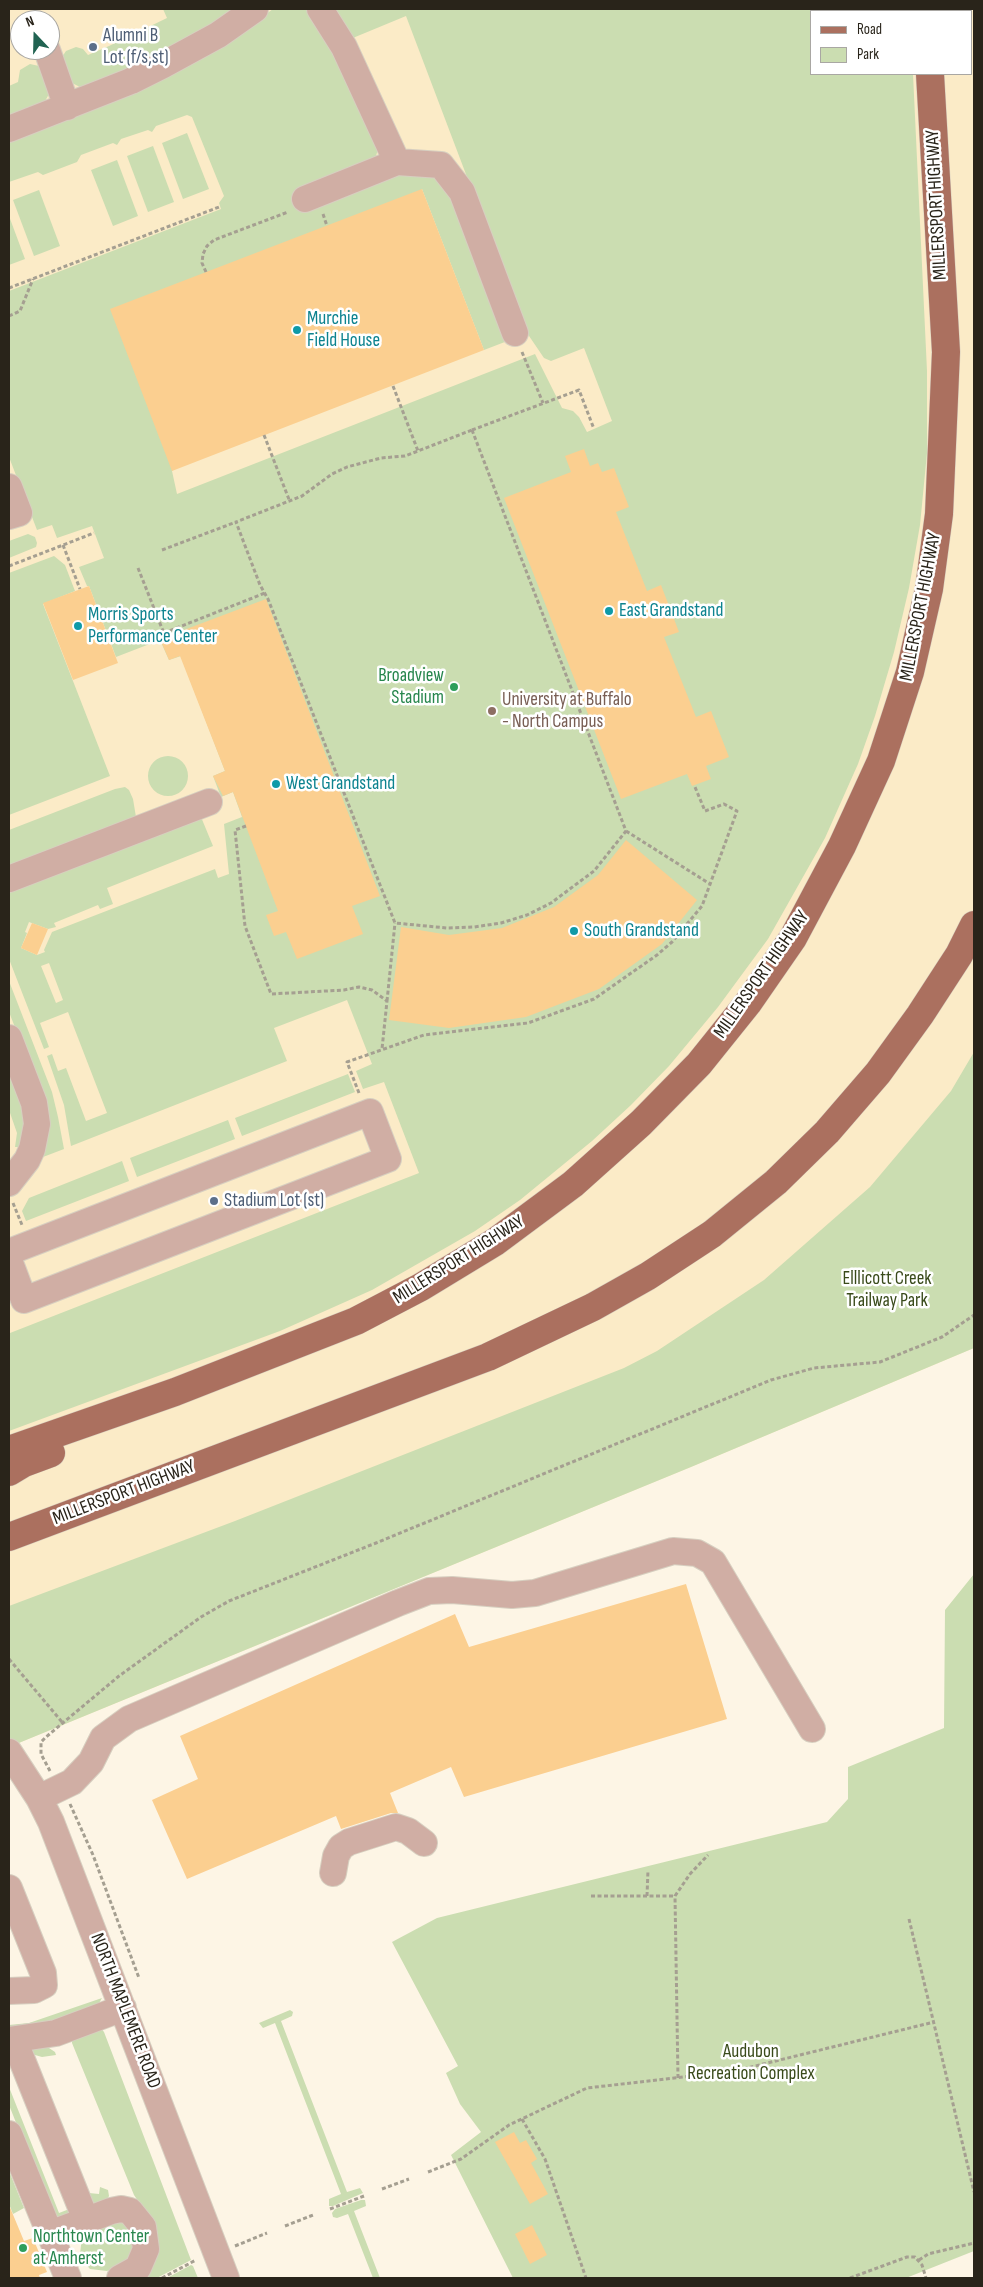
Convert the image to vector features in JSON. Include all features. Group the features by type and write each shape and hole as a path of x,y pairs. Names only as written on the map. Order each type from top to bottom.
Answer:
{"main road":[{"name":"MILLERSPORT HIGHWAY","path":"9,1450 175,1392 356,1321 421,1287 495,1242 573,1184 641,1123 699,1064 748,1003 793,938 842,846 880,761 910,672 929,589 939,514 946,352 930,75"},
{"name":"MILLERSPORT HIGHWAY","path":"9,1537 488,1357 593,1307 648,1276 712,1234 776,1182 827,1132 878,1073 920,1015 959,955 974,925"},
{"path":"9,1472 24,1463 104,1433 175,1392"}],"street":[{"path":"9,129 67,107 164,65 218,35 255,9"},
{"path":"320,9 344,47 397,162"},
{"path":"51,60 67,107"},
{"path":"305,199 397,162 441,165 462,192 515,332"},
{"path":"9,487 19,513 9,516"},
{"path":"9,879 209,802"},
{"path":"9,1038 34,1103 37,1124 32,1149 27,1160 9,1183"},
{"path":"9,1252 367,1112 370,1112 388,1159 24,1300 9,1260"},
{"path":"39,1798 72,1782 91,1762 103,1738 129,1719 398,1603 437,1591 469,1591 512,1595 535,1593 673,1551 698,1553 713,1562 812,1729"},
{"name":"NORTH MAPLEMERE ROAD","path":"9,1752 39,1798 62,1847 226,2278"},
{"path":"333,1873 336,1856 341,1847 349,1842 396,1827 408,1831 424,1843"},
{"path":"9,1888 43,1973 44,1985 34,1990 9,1991"},
{"path":"86,2220 11,2040 56,2033 124,2008"},
{"path":"9,2134 68,2278"},
{"path":"50,2234 121,2208 130,2211 143,2226 146,2249 143,2261 134,2272 120,2278"}],"path":[{"path":"206,272 202,263 203,254 207,246 214,240 302,206 305,199"},
{"path":"9,288 219,207"},
{"path":"9,316 20,312 33,279"},
{"path":"515,332 543,404"},
{"path":"393,386 418,451"},
{"path":"162,550 290,502 302,496 332,474 347,467 381,458 405,456 579,390 594,429"},
{"path":"472,430 626,831 710,884"},
{"path":"264,435 290,502"},
{"path":"236,522 395,923 382,1048"},
{"path":"9,566 94,533"},
{"path":"63,545 80,589"},
{"path":"138,568 164,635 265,594"},
{"path":"367,1112 347,1062 382,1048 424,1035 528,1023 594,999 657,955 672,942 702,906 736,812 724,804 705,811 695,787"},
{"path":"246,826 235,830 245,926 271,994 344,990 359,987 378,993 387,1001"},
{"path":"395,923 447,928 474,927 501,923 527,915 551,903 594,871 626,831"},
{"path":"9,1659 62,1722"},
{"path":"678,2078 675,1896 690,1874 708,1855"},
{"path":"647,1896 648,1870"},
{"path":"591,1896 675,1896"},
{"path":"909,1919 974,2192"},
{"path":"428,2172 461,2159 509,2125 587,2088 735,2071 934,2022"},
{"path":"522,2119 545,2159 586,2278"},
{"path":"382,2189 409,2179"},
{"path":"330,2209 364,2196"},
{"path":"285,2226 313,2216"},
{"path":"244,2242 267,2233"},
{"path":"919,2260 928,2254 974,2243"},
{"path":"850,2278 907,2258 915,2257 919,2260 926,2278"},
{"path":"162,2278 186,2264 201,2258"}],"shaded area":[{"name":"University at Buffalo - North Campus","path":"9,9 974,9 974,1348 691,1467 9,1747"}],"green space":[{"path":"163,9 239,9 157,57 80,87 72,83 62,57 66,51 76,47 83,49 88,55 109,46 167,18"},
{"path":"273,9 312,9 330,49 381,139 376,156 368,162 294,191 302,210 398,173 433,176 454,199 510,340 484,350 422,189 172,471 177,494 535,354 562,408 573,411 579,417 587,432 612,421 584,348 551,361 544,358 525,330 406,16 348,40 328,9 913,9 810,10 810,75 913,75 927,371 927,453 920,525 909,588 894,652 858,764 825,838 768,939 718,1007 669,1066 592,1141 520,1200 475,1231 372,1290 280,1331 9,1431 9,1331 10,1333 419,1173 384,1082 363,1089 356,1071 372,1064 347,1000 274,1028 287,1061 71,1146 64,1105 47,1056 52,1054 58,1071 66,1068 86,1121 107,1113 68,1012 40,1023 49,1047 44,1049 9,959 9,892 201,817 213,846 107,888 113,904 100,909 98,905 54,923 56,927 48,929 29,922 21,948 37,955 45,952 44,950 52,932 215,869 218,878 229,874 224,824 242,817 233,792 221,797 213,776 225,771 181,656 169,660 160,640 116,657 89,586 87,586 79,567 104,558 92,526 57,538 52,525 37,530 9,457 9,291 221,209 219,203 224,196 192,117 187,115 156,126 152,132 148,130 121,139 117,145 113,143 81,155 77,162 43,175 38,172 9,182 9,140 254,23","holes":["49,963 63,1000 56,1003 41,966"]},
{"path":"30,64 39,66 49,94 44,103 9,118 9,86 18,82 20,70"},
{"path":"187,133 209,189 183,199 162,143"},
{"path":"153,146 174,202 148,212 127,156"},
{"path":"117,160 138,216 113,226 91,170"},
{"path":"39,190 60,246 34,256 13,200"},
{"path":"9,216 25,259 9,265"},
{"path":"28,534 35,537 36,547 9,558 9,541"},
{"path":"54,556 65,565 75,591 43,604 110,776 9,815 9,573"},
{"path":"172,756 179,759 185,765 188,776 187,784 179,793 172,796 164,796 157,793 149,784 148,772 151,765 160,757"},
{"path":"125,787 129,790 133,799 136,817 9,872 9,830 115,789"},
{"path":"9,981 52,1092 58,1117 64,1149 43,1157 43,1099 9,1012"},
{"name":"Elllicott Creek Trailway Park","path":"974,1052 974,1348 691,1467 9,1747 9,1606 235,1521 624,1368 657,1351 764,1280 870,1187 951,1091"},
{"path":"9,1067 21,1098 25,1120 20,1147 15,1147 17,1133 9,1110"},
{"path":"348,1074 355,1092 242,1136 235,1118"},
{"path":"228,1120 235,1139 137,1177 130,1158"},
{"path":"122,1161 129,1181 26,1221 22,1211 29,1198"},
{"name":"Audubon Recreation Complex","path":"974,1574 974,2251 906,2278 513,2278 451,2155 481,2132 460,2104 446,2073 458,2066 392,1942 437,1918 827,1822 848,1799 848,1767 944,1728 945,1610"},
{"path":"102,1998 98,2005 66,2019 9,2031 9,2025 29,2023"},
{"path":"290,2010 293,2012 292,2016 281,2021 347,2192 360,2188 363,2193 333,2206 329,2206 329,2199 341,2194 275,2023 263,2028 259,2023"},
{"path":"100,2027 104,2032 191,2260 157,2278 140,2278 144,2210 134,2195 72,2043 72,2040"},
{"path":"46,2046 55,2052 56,2055 42,2057 28,2053 27,2049"},
{"path":"9,2087 59,2213 72,2208 74,2212 55,2218 52,2213 9,2105"},
{"path":"9,2171 24,2208 13,2214 9,2204"},
{"path":"100,2187 108,2190 109,2196 107,2200 93,2205 89,2193 99,2194"},
{"path":"365,2200 366,2206 354,2211 380,2278 373,2278 348,2214 337,2218 333,2217 332,2213 335,2209"},
{"path":"120,2221 131,2228 137,2249 124,2265 107,2271 90,2269 82,2260 80,2254 82,2237 86,2232"},
{"path":"191,2265 198,2278 167,2278"}],"building":[{"name":"Murchie Field House","path":"422,189 484,350 172,471 110,309"},
{"name":"East Grandstand","path":"584,449 590,466 598,463 602,472 614,468 629,507 616,512 647,591 661,585 679,632 664,637 696,717 711,711 729,757 706,766 711,779 692,786 687,774 621,799 504,498 571,472 565,456"},
{"name":"Morris Sports Performance Center","path":"89,586 118,663 73,680 43,603"},
{"name":"West Grandstand","path":"266,599 380,896 352,906 363,934 297,959 286,932 274,936 266,915 278,911 233,792 223,796 213,776 225,771 180,656 169,660 160,639"},
{"name":"South Grandstand","path":"626,840 697,900 662,944 599,989 526,1017 449,1028 389,1020 401,927 449,935 502,928 554,907 598,875"},
{"path":"32,923 48,929 37,955 21,948"},
{"path":"686,1584 727,1719 464,1797 451,1767 390,1793 398,1813 391,1813 341,1829 336,1816 187,1879 152,1800 198,1779 180,1736 455,1614 469,1647"},
{"path":"514,2132 520,2143 526,2140 537,2159 531,2163 548,2194 530,2204 495,2142"},
{"name":"Northtown Center at Amherst","path":"9,2205 24,2241 33,2238 47,2272 39,2275 40,2278 9,2278"},
{"path":"532,2225 547,2255 530,2264 515,2234"}],"place":[{"name":"Alumni B Lot (f/s,st)","path":"93,47"},
{"name":"Murchie Field House","path":"297,330"},
{"name":"East Grandstand","path":"609,611"},
{"name":"Morris Sports Performance Center","path":"78,626"},
{"name":"Broadview Stadium","path":"454,687"},
{"name":"University at Buffalo - North Campus","path":"492,711"},
{"name":"West Grandstand","path":"276,784"},
{"name":"South Grandstand","path":"574,931"},
{"name":"Stadium Lot (st)","path":"214,1201"},
{"name":"Northtown Center at Amherst","path":"23,2248"}]}
